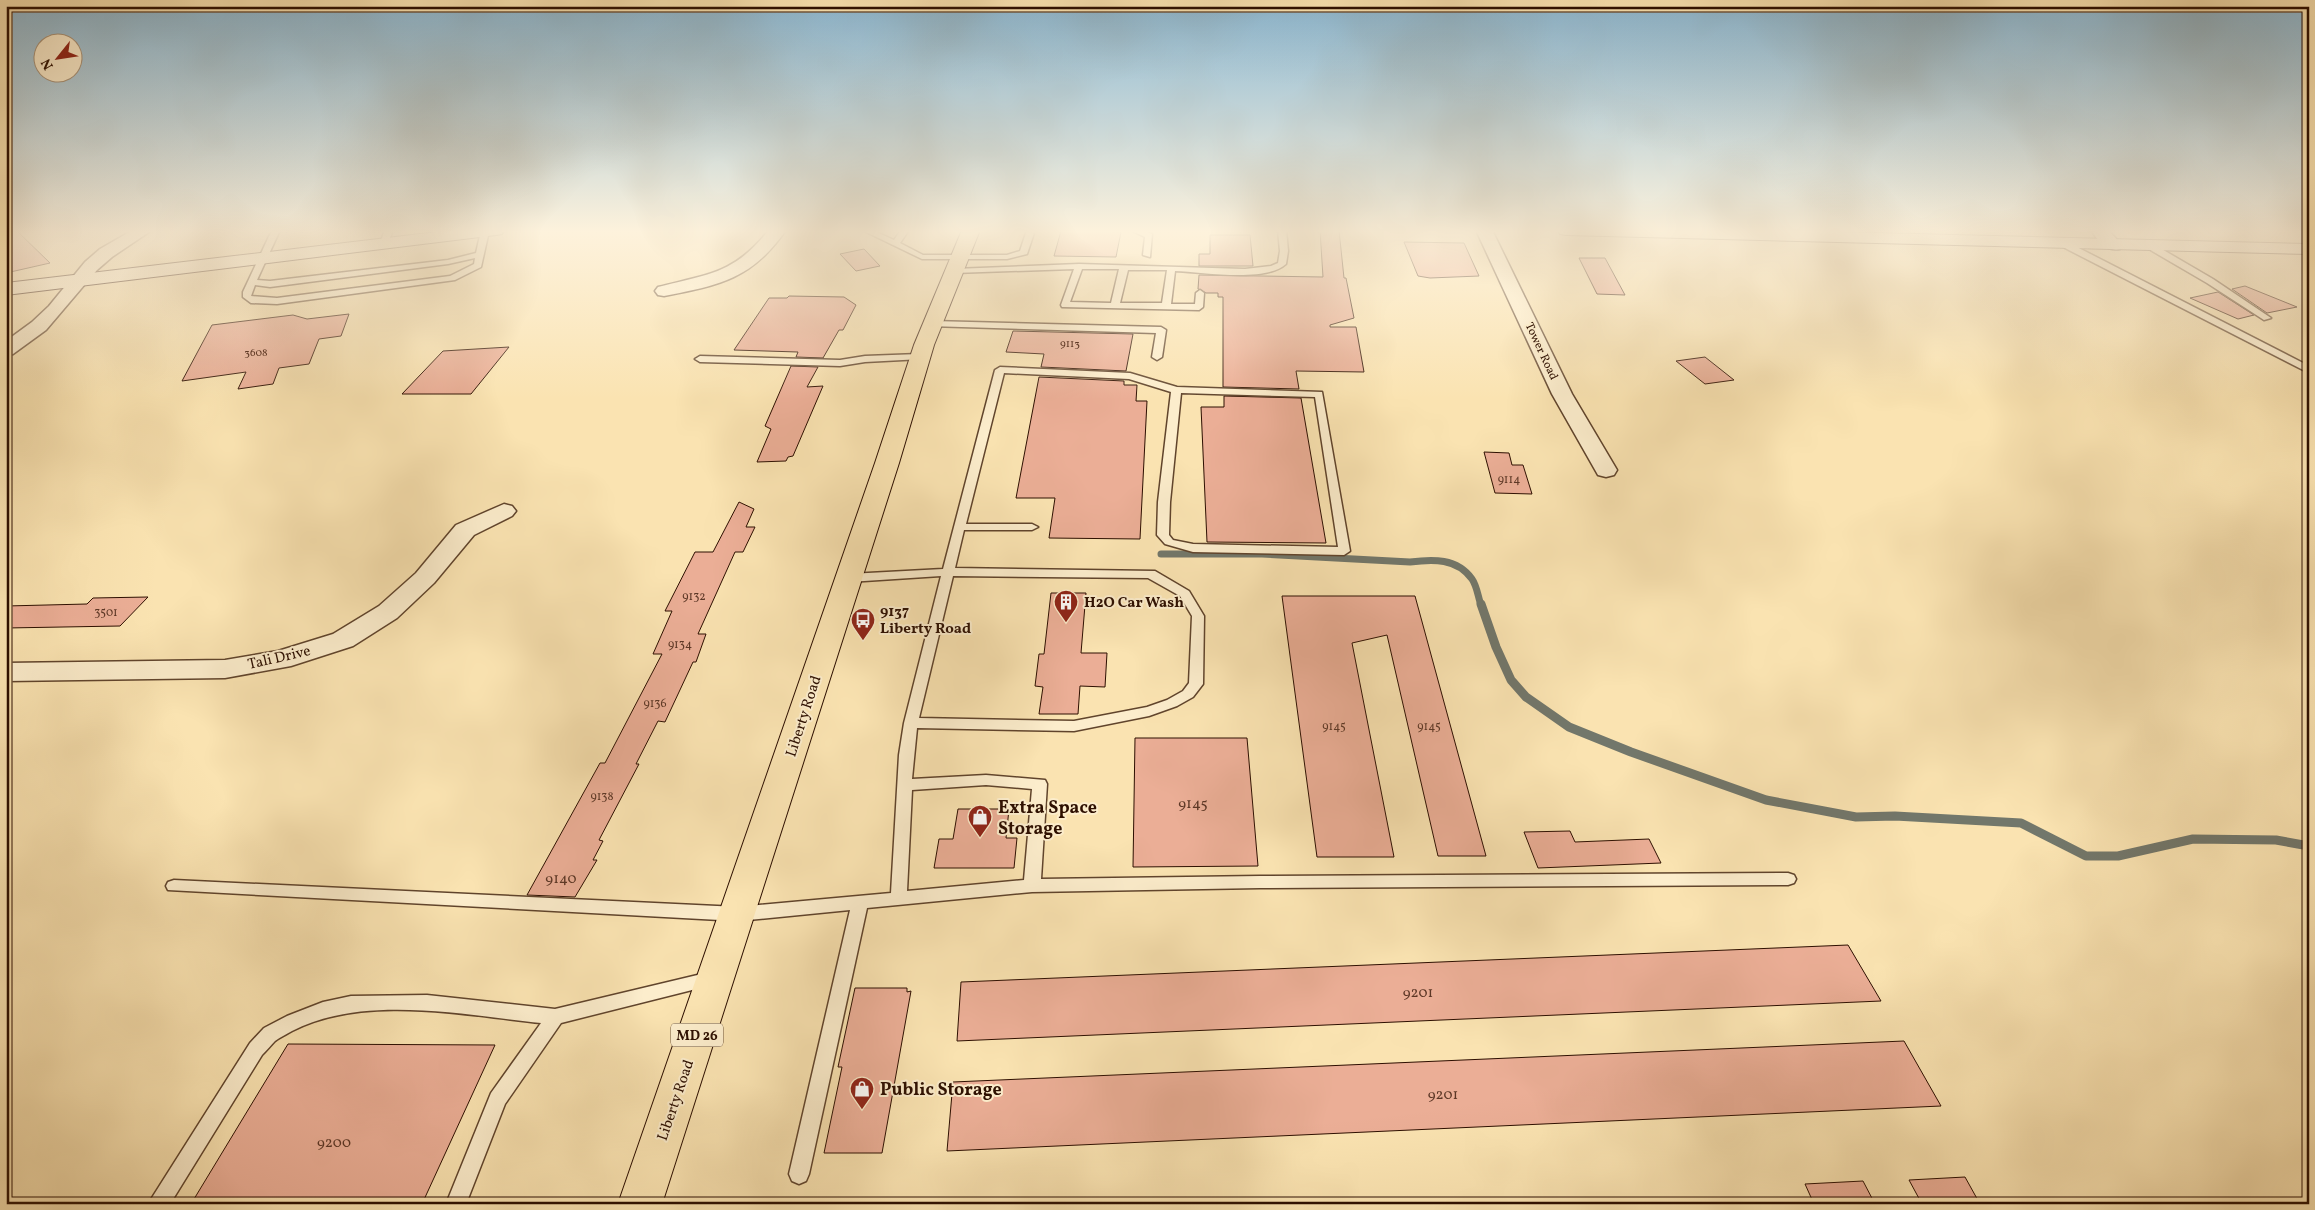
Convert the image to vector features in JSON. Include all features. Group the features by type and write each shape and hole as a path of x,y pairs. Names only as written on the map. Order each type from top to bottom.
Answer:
{"main road":[{"name":"Liberty Road","path":"640,1204 738,914 920,357 948,286"}],"street":[{"path":"6,289 26,286"},
{"path":"6,350 38,326 72,286"},
{"path":"664,291 683,286"},
{"name":"Tower Road","path":"1511,286 1562,394 1606,470"},
{"name":"Tali Drive","path":"6,672 226,669 281,660 334,643 343,640 388,612 425,578 464,530 504,512"}],"lane":[{"path":"251,286 247,297 251,300 278,301 388,286"},
{"path":"1072,286 1065,305 1199,307 1200,293"},
{"path":"1115,306 1119,286"},
{"path":"1166,306 1169,286"},
{"path":"2147,286 2309,370"},
{"path":"2218,286 2267,318"},
{"path":"932,324 1160,330 1157,357"},
{"path":"700,359 840,363 865,359 920,357"},
{"path":"899,899 905,786 911,723 1000,370 1130,376 1176,390 1318,394 1344,551 1193,548 1169,542 1163,535 1164,502 1176,390"},
{"path":"959,527 1032,527"},
{"path":"849,578 948,572 1151,574 1186,594 1198,616 1196,684 1188,694 1172,703 1148,712 1074,726 911,723"},
{"path":"905,786 986,780 1040,784 1032,886"},
{"path":"174,886 738,914 1032,886 1260,882 1788,880"},
{"path":"799,1174 860,902"},
{"path":"158,1204 256,1049 270,1034 293,1022 323,1010 351,1004 427,1003 556,1017 716,978"},
{"path":"456,1204 498,1099 556,1017"}],"building":[{"path":"1198,286 1348,286 1354,318 1330,325 1330,327 1356,327 1364,372 1296,371 1299,389 1223,387 1223,297 1218,297 1218,293 1206,293 1198,289"},
{"path":"1593,286 1620,286 1625,295 1597,294"},
{"path":"2246,286 2297,307 2267,313 2232,289"},
{"path":"2218,292 2254,315 2238,319 2190,298"},
{"path":"789,296 844,297 856,305 843,330 839,330 823,358 796,357 798,352 734,350 769,298 787,298"},
{"path":"349,314 341,336 319,339 309,364 279,368 273,384 238,389 246,372 182,381 212,325 293,315 307,319"},
{"path":"1013,331 1133,334 1126,371 1041,367 1044,354 1006,352"},
{"path":"509,347 471,394 402,394 443,351"},
{"path":"1705,357 1734,380 1705,384 1676,361"},
{"path":"791,366 818,367 807,387 823,386 793,456 788,457 786,461 757,462 771,429 765,426"},
{"path":"1039,377 1124,381 1124,385 1137,385 1136,401 1147,401 1140,539 1049,538 1055,498 1016,498"},
{"path":"1224,396 1301,398 1326,543 1207,542 1201,407 1224,407"},
{"path":"1484,452 1509,453 1512,465 1523,465 1532,494 1495,493"},
{"path":"739,502 754,509 746,527 755,527 743,552 735,552 698,634 706,634 696,662 693,662 665,722 658,721 636,764 639,764 599,840 603,841 593,860 597,860 575,897 527,895 600,763 605,763 662,654 653,654 672,611 665,611 695,552 713,552"},
{"name":"H2O Car Wash","path":"1051,593 1086,593 1081,653 1107,653 1105,687 1080,686 1078,714 1039,714 1043,687 1035,686 1039,654 1044,654"},
{"path":"1282,596 1415,596 1486,856 1438,856 1387,635 1352,643 1394,857 1317,857"},
{"path":"148,597 120,626 6,628 6,606 87,604 93,598"},
{"path":"1135,738 1247,738 1258,866 1133,867"},
{"name":"Extra Space Storage","path":"958,809 1009,809 1006,838 1017,838 1014,868 934,868 939,839 953,839"},
{"path":"1570,831 1575,842 1649,839 1661,863 1538,868 1524,832"},
{"path":"1848,945 1881,1001 957,1041 961,982"},
{"name":"Public Storage","path":"855,988 907,988 907,992 911,991 882,1153 824,1153 842,1067 838,1067"},
{"path":"1904,1041 1941,1106 947,1151 953,1082"},
{"path":"288,1044 495,1045 422,1204 191,1204"},
{"path":"1965,1177 1980,1204 1922,1204 1909,1180"},
{"path":"1863,1181 1875,1204 1814,1204 1805,1184"}],"waterway":[{"path":"1161,554 1262,554 1410,562 1444,561 1459,567 1472,579 1481,605"},
{"path":"1481,604 1496,647 1511,680 1526,697 1569,727 1631,752 1766,800 1856,817 1895,816 2021,823 2086,856 2118,856 2193,839 2276,840 2309,846"}],"place":[{"name":"H2O Car Wash","path":"1066,623"},
{"name":"9137 Liberty Road","path":"863,641"},
{"name":"Extra Space Storage","path":"980,838"},
{"name":"Public Storage","path":"862,1110"}]}
